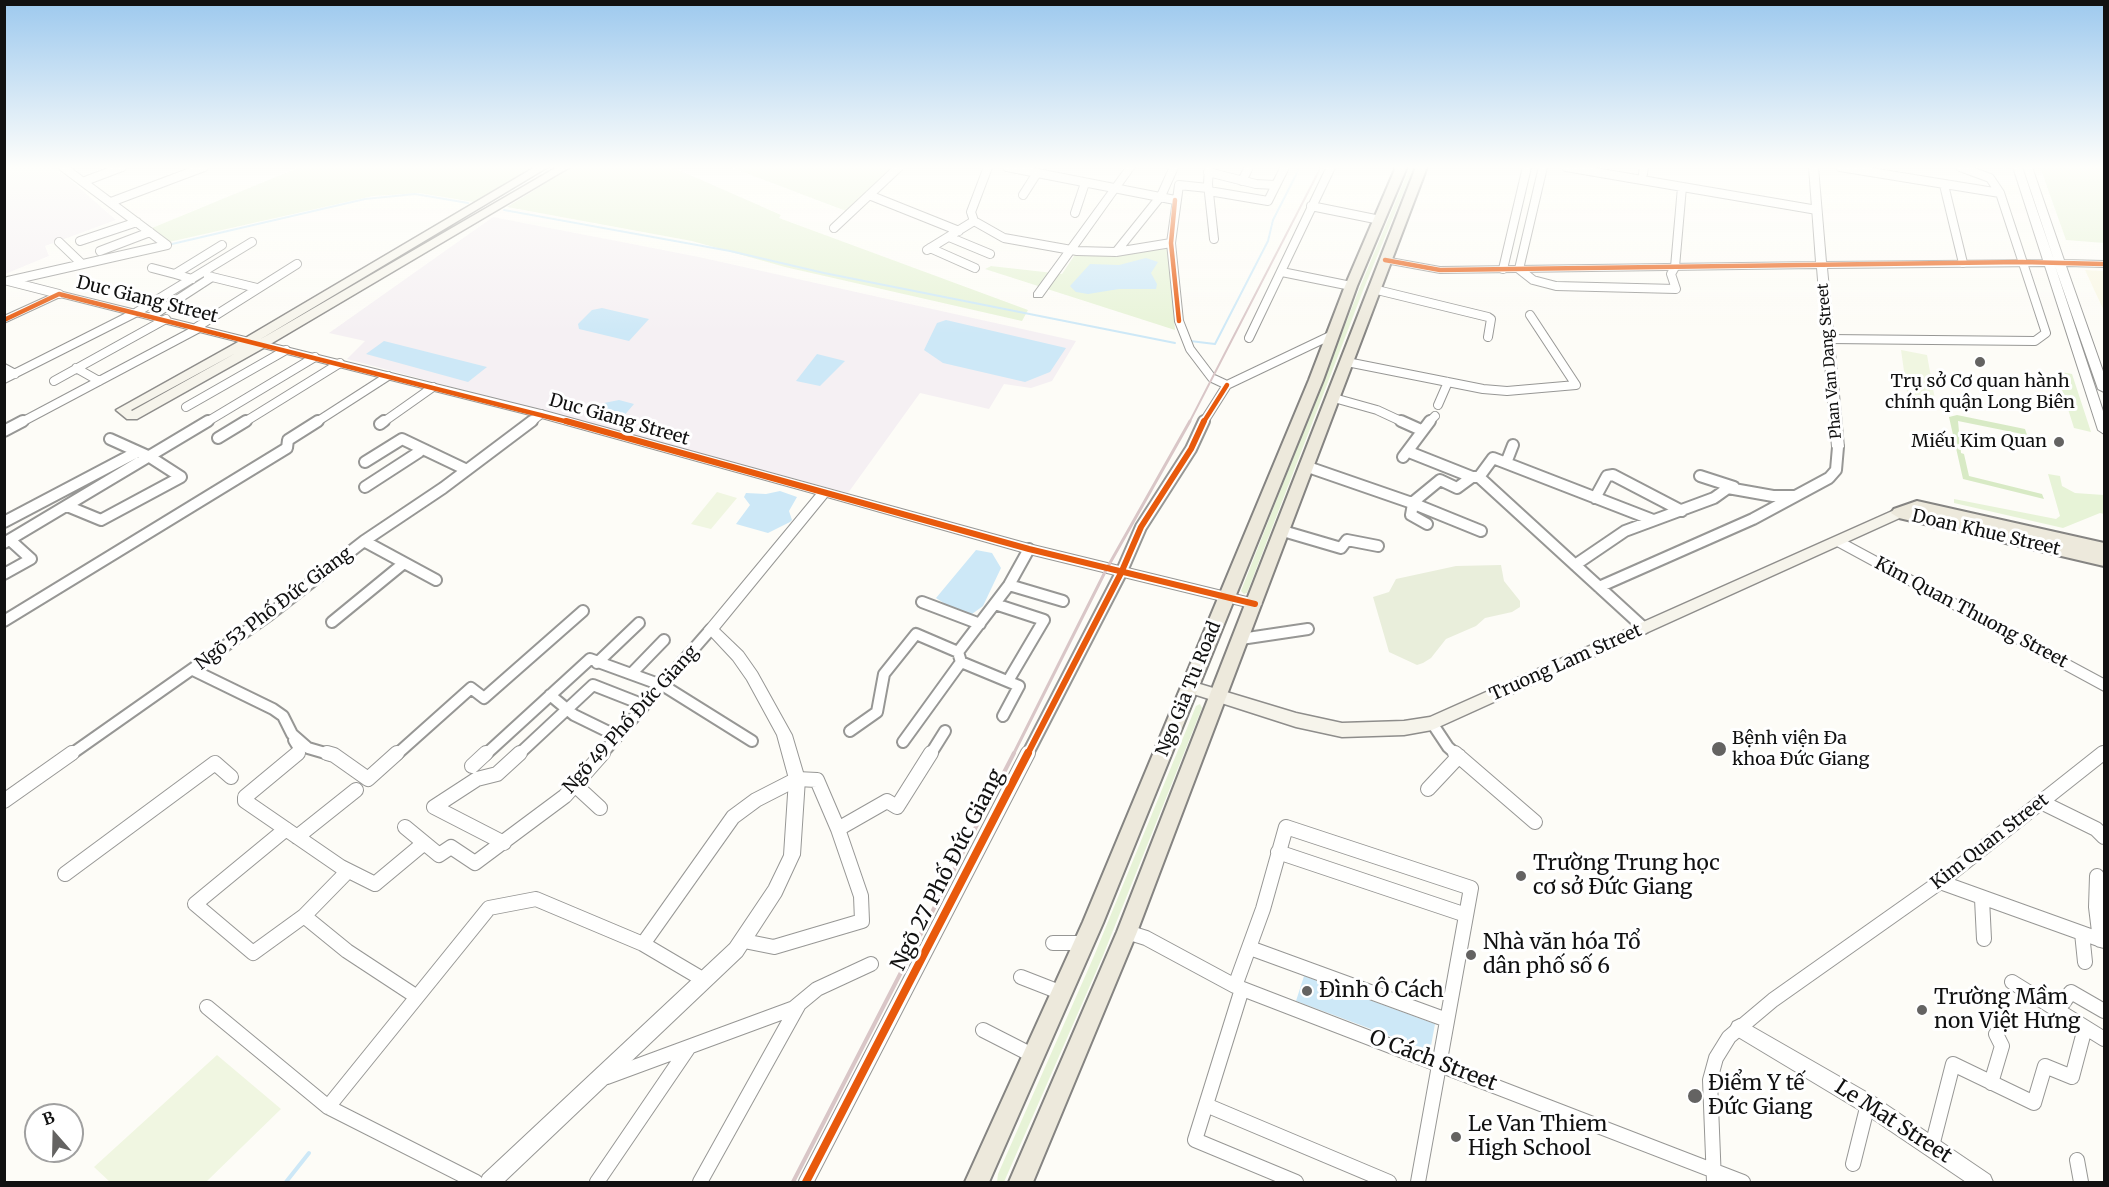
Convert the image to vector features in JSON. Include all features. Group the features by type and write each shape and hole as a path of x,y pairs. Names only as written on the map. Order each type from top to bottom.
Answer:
{"main road":[{"path":"452,222 257,342 132,416 122,410 257,342 468,222"},
{"name":"Ngo Gia Tu Road","path":"977,1182 1084,943 1379,222"},
{"name":"Ngo Gia Tu Road","path":"1022,1182 1127,932 1308,467 1400,222"},
{"name":"Doan Khue Street","path":"1899,513 1917,506 2100,544"},
{"name":"Truong Lam Street","path":"1190,687 1311,724 1342,730 1404,728 1432,723 1899,513"},
{"name":"Doan Khue Street","path":"1899,513 2104,560"}],"street":[{"path":"80,242 136,222"},
{"path":"6,281 167,244 138,222"},
{"path":"834,228 840,222"},
{"path":"937,222 959,231"},
{"path":"972,222 928,249 975,268"},
{"path":"976,222 1004,238 1070,249 1116,252 1171,243"},
{"path":"1038,295 1090,222"},
{"path":"1116,252 1140,222"},
{"path":"1173,222 1171,243 1179,321 1190,349 1212,378 1227,385 1332,335"},
{"path":"1212,222 1214,239"},
{"path":"1249,338 1304,222"},
{"path":"1503,269 1514,222"},
{"path":"1519,269 1530,222"},
{"path":"1519,269 1533,280 1556,286 1676,289 1671,274 1675,267 1679,222"},
{"name":"Phan Van Dang Street","path":"1817,222 1838,447"},
{"path":"1953,222 1963,263"},
{"path":"1828,339 2035,341 2046,333 2009,222"},
{"path":"2035,222 2104,430"},
{"path":"2047,222 2104,389"},
{"path":"99,251 150,232"},
{"path":"949,237 990,254"},
{"path":"59,242 82,264"},
{"path":"4,380 137,312 252,242"},
{"path":"175,274 222,245"},
{"path":"1385,260 1440,270 2022,262 2104,264"},
{"path":"4,431 199,327 297,264"},
{"path":"152,268 192,279"},
{"path":"1282,272 1351,286"},
{"path":"200,274 257,288"},
{"path":"152,316 212,277"},
{"path":"6,281 59,294"},
{"path":"1373,289 1490,318 1488,336"},
{"name":"Duc Giang Street","path":"4,320 59,294 541,414 1029,549 1255,604"},
{"path":"1347,362 1507,391 1576,385 1530,315"},
{"path":"54,381 165,319"},
{"path":"186,407 286,350"},
{"path":"4,574 31,559 7,541 150,458 315,357"},
{"path":"218,438 340,363"},
{"path":"4,368 15,374"},
{"path":"76,368 99,381"},
{"path":"4,621 287,448 288,440 388,376"},
{"path":"1438,405 1448,382"},
{"name":"Ngõ 27 Phố Đức Giang","path":"806,1182 1121,573 1141,527 1191,449 1201,426 1227,385"},
{"path":"380,424 433,387"},
{"path":"1334,398 1377,410 1421,430"},
{"name":"Ngõ 53 Phố Đức Giang","path":"4,801 193,670 541,414"},
{"path":"1435,416 1421,430 1406,454 1476,477 1644,628"},
{"path":"67,506 102,520 181,477 150,458 135,453 110,439"},
{"path":"365,462 402,439 467,470"},
{"path":"1506,463 1513,446"},
{"path":"1599,586 1749,520 1835,473 1838,447"},
{"path":"365,487 419,452"},
{"path":"4,522 135,453"},
{"path":"1427,524 1411,515 1412,504 1440,480 1457,488 1476,477 1493,458 1653,520"},
{"path":"1308,467 1481,531"},
{"path":"1595,498 1607,476 1613,474 1682,511"},
{"path":"1700,476 1734,488 1773,496 1796,495"},
{"path":"1575,565 1625,531 1682,511 1714,498 1728,488 1734,488"},
{"name":"Ngõ 49 Phố Đức Giang","path":"423,844 439,855 451,847 475,863 504,843 575,785 644,705 664,686 824,493"},
{"path":"1283,531 1341,548 1347,540 1378,546"},
{"name":"Kim Quan Thuong Street","path":"1838,541 2104,685"},
{"path":"364,542 436,580"},
{"path":"903,742 980,624 1009,585 1029,549"},
{"path":"332,622 404,563"},
{"path":"1009,585 1063,601"},
{"path":"922,602 980,624"},
{"path":"994,604 1044,620 1008,681"},
{"path":"292,734 308,748 334,755 368,779 471,688 484,698 582,611"},
{"path":"597,663 639,623"},
{"path":"490,1182 744,940 775,891 792,855 797,779 784,735 752,676 738,656 711,629"},
{"path":"1241,639 1308,629"},
{"path":"850,731 877,712 884,674 916,634 1019,686 1004,716"},
{"path":"632,673 664,640"},
{"path":"472,766 590,659 664,686 752,741"},
{"path":"193,670 283,716 299,751 248,793 245,801 348,871 375,884 423,844 405,827"},
{"path":"504,843 434,807 477,779 497,774 570,709 593,685 644,705"},
{"path":"550,695 570,709 574,715 617,736"},
{"path":"1432,723 1448,747 1535,822"},
{"path":"838,829 887,801 897,807 945,730"},
{"name":"Kim Quan Street","path":"1714,1176 1710,1080 1716,1058 1739,1028 1773,1000 1940,882 2104,752"},
{"path":"1428,789 1459,756"},
{"path":"65,874 215,763 231,777"},
{"path":"643,944 733,817 756,800 797,779 817,780 838,829 861,896 862,921 774,948 744,940"},
{"path":"575,785 600,808"},
{"path":"348,871 304,916 253,953 195,904 291,833 356,790"},
{"path":"2041,802 2096,829 2104,837"},
{"path":"1296,1182 1195,1140 1286,827 1471,888 1418,1182"},
{"path":"1278,852 1466,915"},
{"path":"2097,876 2096,907 2102,941"},
{"path":"1940,882 2102,941"},
{"path":"328,1107 489,908 536,899 605,930 643,944 704,980"},
{"path":"1982,899 1984,939"},
{"path":"304,916 347,951 417,998"},
{"name":"O Cách Street","path":"1127,932 1146,939 1238,988 1439,1064 1714,1176 1743,1182"},
{"path":"2082,933 2085,962"},
{"path":"1053,943 1084,943"},
{"path":"1250,948 1447,1020"},
{"path":"598,1080 794,1008 817,989 871,964"},
{"path":"1021,977 1062,993"},
{"path":"2012,982 2104,1039"},
{"path":"2058,1010 2071,992 2104,1011"},
{"path":"700,1182 799,1004"},
{"path":"207,1007 328,1107 476,1182"},
{"name":"Le Mat Street","path":"1739,1028 1868,1104 1983,1182"},
{"path":"1932,1146 1953,1064 2034,1103 2045,1066 2072,1077 2085,1028"},
{"path":"983,1030 1034,1056"},
{"path":"1991,1083 2002,1046 1996,1034"},
{"path":"597,1182 690,1047"},
{"path":"1853,1164 1868,1104"},
{"path":"1206,1105 1389,1182"},
{"path":"2077,1160 2081,1182"}],"shaded area":[{"path":"5,222 109,222 45,246 49,256 5,274"},
{"path":"485,222 521,222 699,257 1076,341 1052,381 1031,388 1004,384 989,409 920,393 848,493 347,359 365,341 329,333"},
{"path":"2085,270 2104,271 2104,311"}],"green space":[{"path":"166,222 256,222 169,242 152,228"},
{"path":"591,222 791,222 1028,310 1022,321 785,267 692,241"},
{"path":"1387,222 1391,222 1247,593 1244,594 1241,591"},
{"path":"2060,222 2104,222 2104,243 2066,240"},
{"path":"1168,245 1175,330 985,269 991,266 1062,274 1076,253"},
{"path":"1901,350 1927,355 1936,405 1908,399"},
{"path":"2056,371 2072,374 2091,432 2074,428"},
{"path":"1957,415 2025,429 2027,435 1958,421 1961,453 1964,454 1969,476 2042,494 2044,499 1963,479 1949,417"},
{"path":"2048,474 2060,476 2062,486 2075,493 2104,495 2104,514 2100,513 2063,528 1954,503 1954,499 2056,519 2060,516"},
{"path":"717,492 737,498 711,529 691,524"},
{"path":"1501,565 1504,581 1520,601 1520,607 1512,612 1485,618 1476,626 1446,639 1431,658 1423,663 1417,665 1389,652 1373,597 1389,592 1396,579 1456,566"},
{"path":"1200,704 1202,708 1102,958 1004,1182 997,1182 998,1174 1094,956 1196,706"},
{"path":"217,1055 281,1109 206,1182 110,1182 94,1167"}],"water":[{"path":"1146,258 1158,262 1151,273 1157,284 1156,289 1119,289 1088,294 1076,292 1070,286 1090,264 1119,265"},
{"path":"602,308 649,319 629,341 579,329 578,324 592,310"},
{"path":"946,320 1066,348 1050,372 1025,382 943,363 924,350 937,323"},
{"path":"384,341 487,367 468,382 366,354"},
{"path":"817,354 845,361 820,386 796,381"},
{"path":"619,400 634,404 622,418 597,411 604,403"},
{"path":"780,491 797,497 789,511 792,520 790,522 768,533 736,524 750,505 744,497 746,493 766,494"},
{"path":"976,550 992,553 1001,568 983,606 972,614 950,607 936,598"},
{"path":"1304,976 1435,1024 1430,1051 1296,1001"}],"waterway":[{"path":"172,244 265,222"},
{"path":"572,222 730,251 824,273 1175,343"},
{"path":"1190,341 1215,344 1268,241 1272,222"},
{"path":"286,1182 309,1153"}],"railway":[{"path":"1189,423 1292,222"},
{"path":"1013,755 1106,570 1190,421"},
{"path":"793,1182 1014,753"}],"cycle path":[{"path":"1173,222 1171,243 1179,321"},
{"path":"1385,260 1440,270 2022,262 2104,264"},
{"path":"4,320 59,294 541,414 1029,549 1255,604"},
{"path":"806,1182 1121,573 1141,527 1191,449 1201,426 1227,385"}],"place":[{"name":"Trụ sở Cơ quan hành chính quận Long Biên","path":"1980,362"},
{"name":"Miếu Kim Quan","path":"2059,442"},
{"name":"Bệnh viện Đa khoa Đức Giang","path":"1719,749"},
{"name":"Trường Trung học cơ sở Đức Giang","path":"1521,876"},
{"name":"Nhà văn hóa Tổ dân phố số 6","path":"1471,955"},
{"name":"Đình Ô Cách","path":"1307,991"},
{"name":"Trường Mầm non Việt Hưng","path":"1922,1010"},
{"name":"Điểm Y tế Đức Giang","path":"1695,1096"},
{"name":"Le Van Thiem High School","path":"1456,1137"}]}
